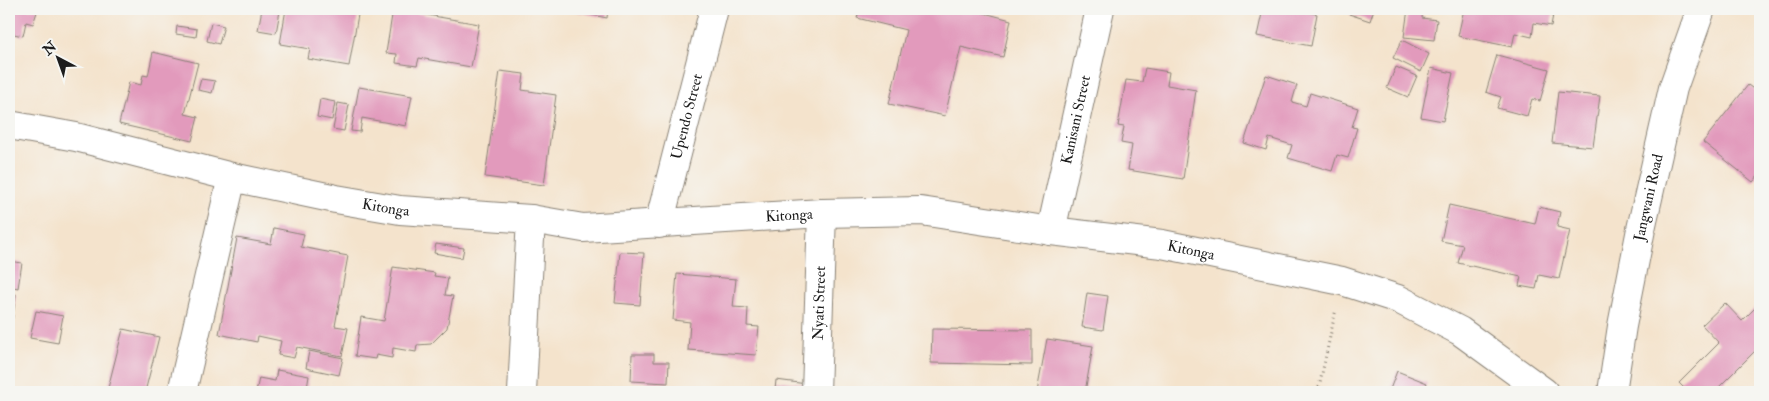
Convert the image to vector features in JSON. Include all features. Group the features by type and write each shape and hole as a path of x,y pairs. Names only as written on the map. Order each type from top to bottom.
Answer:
{"street":[{"name":"Upendo Street","path":"659,224 714,9"},
{"name":"Kanisani Street","path":"1051,231 1100,9"},
{"name":"Jangwani Road","path":"1612,392 1622,326 1674,88 1701,9"},
{"name":"Kitonga","path":"9,126 76,137 232,177 336,199 400,210 531,220 583,228 822,213 921,211 1051,231 1162,244 1342,281 1398,299 1460,331 1544,392"},
{"path":"182,392 232,177"},
{"name":"Nyati Street","path":"816,392 822,213"},
{"path":"522,392 531,220"}],"path":[{"path":"1318,392 1342,281"}],"building":[{"path":"9,9 38,9 33,24 26,22 23,36 9,33"},
{"path":"262,9 280,11 276,33 258,30"},
{"path":"286,9 359,9 349,66 308,59 310,49 280,44"},
{"path":"393,9 479,24 471,67 419,58 417,66 396,63 397,54 386,53"},
{"path":"564,9 608,9 607,18"},
{"path":"860,9 969,9 1011,20 1003,57 961,47 945,116 889,104 906,30 857,18"},
{"path":"1263,9 1291,9 1317,14 1311,46 1257,36"},
{"path":"1350,9 1374,9 1370,21 1349,14"},
{"path":"1408,9 1423,9 1422,18 1437,20 1434,40 1404,37"},
{"path":"1464,9 1554,9 1551,26 1534,23 1532,37 1515,33 1512,47 1458,36"},
{"path":"211,23 224,26 219,44 207,41"},
{"path":"177,26 197,29 196,37 176,34"},
{"path":"1402,40 1429,54 1421,72 1393,58"},
{"path":"153,52 198,63 185,114 198,117 192,141 119,124 129,82 141,85 143,75 148,76"},
{"path":"1497,55 1549,69 1540,101 1532,99 1527,116 1497,108 1501,97 1486,92"},
{"path":"1396,67 1417,76 1408,97 1387,88"},
{"path":"1145,68 1169,72 1167,85 1196,90 1183,179 1128,170 1132,145 1121,143 1124,127 1118,126 1126,80 1142,82"},
{"path":"1431,68 1453,73 1443,121 1421,117"},
{"path":"500,71 524,74 522,90 556,95 544,185 485,177"},
{"path":"1266,75 1297,85 1292,102 1306,106 1310,93 1358,108 1352,127 1357,128 1348,158 1337,155 1332,171 1288,158 1292,145 1269,138 1266,150 1244,143"},
{"path":"201,79 215,81 212,93 198,90"},
{"path":"1748,85 1760,94 1760,174 1753,182 1703,142"},
{"path":"359,87 412,96 406,126 362,118 360,132 351,131"},
{"path":"1558,92 1600,96 1593,147 1552,143"},
{"path":"320,99 335,102 332,120 317,117"},
{"path":"338,103 349,105 344,131 333,129"},
{"path":"1449,205 1535,224 1539,207 1560,212 1557,227 1570,230 1559,279 1539,275 1536,289 1519,286 1521,277 1458,263 1463,245 1441,241"},
{"path":"274,228 304,234 301,247 348,256 335,326 348,328 342,356 297,347 294,358 278,355 281,341 258,336 257,342 219,334 237,238 271,244"},
{"path":"436,244 464,248 462,258 434,253"},
{"path":"620,252 644,253 640,305 615,303"},
{"path":"9,261 22,263 18,288 9,286"},
{"path":"393,267 435,273 434,276 448,278 445,295 453,296 447,328 431,344 417,345 416,352 393,348 392,358 376,355 375,359 355,356 361,317 384,321"},
{"path":"677,274 736,279 733,307 748,308 747,326 759,327 756,355 688,350 690,322 673,320"},
{"path":"9,293 16,294 12,323 9,322"},
{"path":"1087,293 1108,296 1103,330 1082,327"},
{"path":"1725,303 1742,321 1756,307 1760,311 1760,346 1714,392 1688,392 1679,383 1719,343 1702,325"},
{"path":"36,311 63,316 58,343 30,338"},
{"path":"123,329 159,337 145,392 107,392"},
{"path":"932,329 1032,330 1032,365 931,363"},
{"path":"1047,339 1093,346 1085,392 1037,392"},
{"path":"309,351 343,358 339,375 306,368"},
{"path":"632,354 654,354 654,362 669,362 668,383 631,381"},
{"path":"277,370 309,376 307,388 326,392 256,392 259,378 275,381"},
{"path":"1397,371 1427,383 1423,392 1389,392"},
{"path":"776,380 807,384 806,392 775,390"}]}
